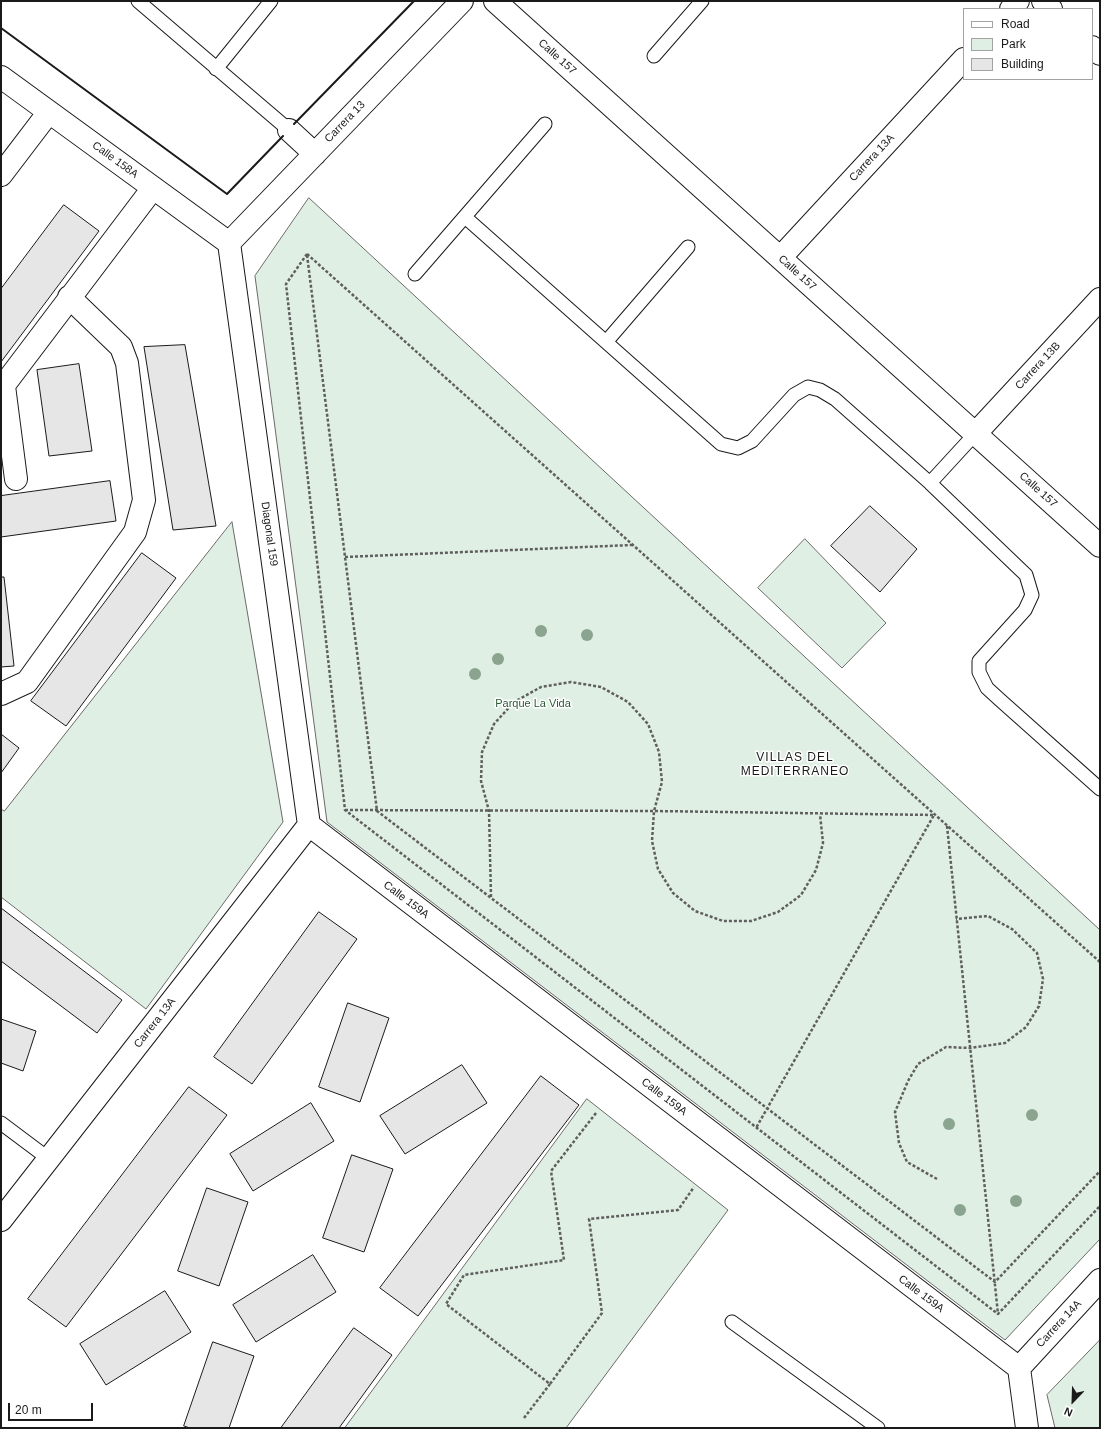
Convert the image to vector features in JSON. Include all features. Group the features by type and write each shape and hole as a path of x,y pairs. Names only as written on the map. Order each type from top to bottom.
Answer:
{"street":[{"name":"Carrera 13","path":"229,243 462,1"},
{"name":"Calle 157","path":"495,1 1100,546"},
{"name":"Carrera 13A","path":"780,258 963,60"},
{"name":"Calle 158A","path":"1,77 229,243"},
{"path":"1,176 49,112"},
{"path":"289,130 315,154"},
{"path":"16,478 2,388 69,297 153,188"},
{"name":"Diagonal 159","path":"229,243 309,825"},
{"path":"1,694 27,682 135,532 144,500 127,363 121,347 69,297"},
{"name":"Carrera 13B","path":"975,434 1100,299"},
{"name":"Carrera 13A","path":"1,1220 309,825"},
{"name":"Calle 159A","path":"309,825 1018,1368"},
{"name":"Carrera 14A","path":"1018,1368 1100,1280"},
{"path":"1018,1368 1027,1428"}],"lane":[{"path":"138,1 289,130"},
{"path":"216,69 271,1"},
{"path":"654,56 702,1"},
{"path":"415,274 545,124"},
{"path":"465,217 721,444 738,448 752,441 794,395 808,387 820,390 835,399 930,483 1026,576 1032,595 1024,610 979,661 979,672 987,688 1100,789"},
{"path":"606,342 688,247"},
{"path":"930,483 975,434"},
{"path":"1,1123 49,1159"},
{"path":"732,1322 878,1428"}],"path":[{"path":"307,254 1100,962"},
{"path":"307,254 377,811 995,1282"},
{"path":"307,254 286,284 345,810 998,1314"},
{"path":"345,557 633,545"},
{"path":"491,898 488,811 481,781 482,752 494,724 514,702 541,687 571,682 601,688 628,702 648,724 660,752 662,782 654,811 652,841 658,869 673,893 696,911 723,921 751,921 778,912 801,894 816,870 823,843 820,814"},
{"path":"345,810 654,811 934,815"},
{"path":"756,1128 934,815"},
{"path":"947,826 998,1314"},
{"path":"937,1179 907,1162 899,1143 895,1112 918,1064 946,1047 970,1048 1005,1043 1026,1027 1040,1006 1043,979 1037,953 1012,929 988,916 956,919"},
{"path":"550,1384 446,1304 464,1275 564,1260 551,1170 596,1113"},
{"path":"995,1282 1100,1171"},
{"path":"524,1418 602,1313 589,1219 678,1210 694,1187"},
{"path":"998,1314 1100,1206"}],"green space":[{"name":"Parque La Vida","path":"309,198 1100,930 1100,1239 1005,1340 327,822 255,276"},
{"path":"232,522 283,822 146,1009 1,897 1,809 4,811"},
{"path":"805,539 886,623 842,668 758,588"},
{"path":"587,1099 728,1210 566,1428 345,1428"},
{"path":"1100,1340 1100,1428 1055,1428 1047,1395"}],"building":[{"path":"64,205 99,231 1,362 1,289"},
{"path":"185,345 216,526 173,530 144,347"},
{"path":"79,364 92,451 49,456 37,370"},
{"path":"110,481 116,521 1,537 1,496"},
{"path":"870,506 917,549 880,592 831,546"},
{"path":"142,553 176,578 66,726 31,701"},
{"path":"1,577 4,577 14,666 1,667"},
{"path":"1,734 19,748 1,773"},
{"path":"1,908 122,1000 97,1033 1,961"},
{"path":"319,912 357,939 252,1084 214,1057"},
{"path":"348,1003 389,1018 360,1102 319,1087"},
{"path":"1,1019 36,1031 23,1071 1,1063"},
{"path":"462,1065 487,1103 405,1154 380,1116"},
{"path":"541,1076 579,1105 418,1316 380,1288"},
{"path":"189,1087 227,1115 66,1327 28,1299"},
{"path":"311,1103 334,1141 253,1191 230,1154"},
{"path":"352,1155 393,1169 364,1252 323,1238"},
{"path":"207,1188 248,1202 219,1286 178,1271"},
{"path":"313,1255 336,1292 256,1342 233,1305"},
{"path":"165,1291 191,1332 106,1385 80,1344"},
{"path":"354,1328 392,1355 339,1428 281,1428"},
{"path":"213,1342 254,1356 229,1428 190,1428 184,1426"}],"wall":[{"path":"294,124 414,1"},
{"path":"1,28 227,194 283,136"}],"district":[{"name":"VILLAS DEL MEDITERRANEO","path":"795,765"}]}
